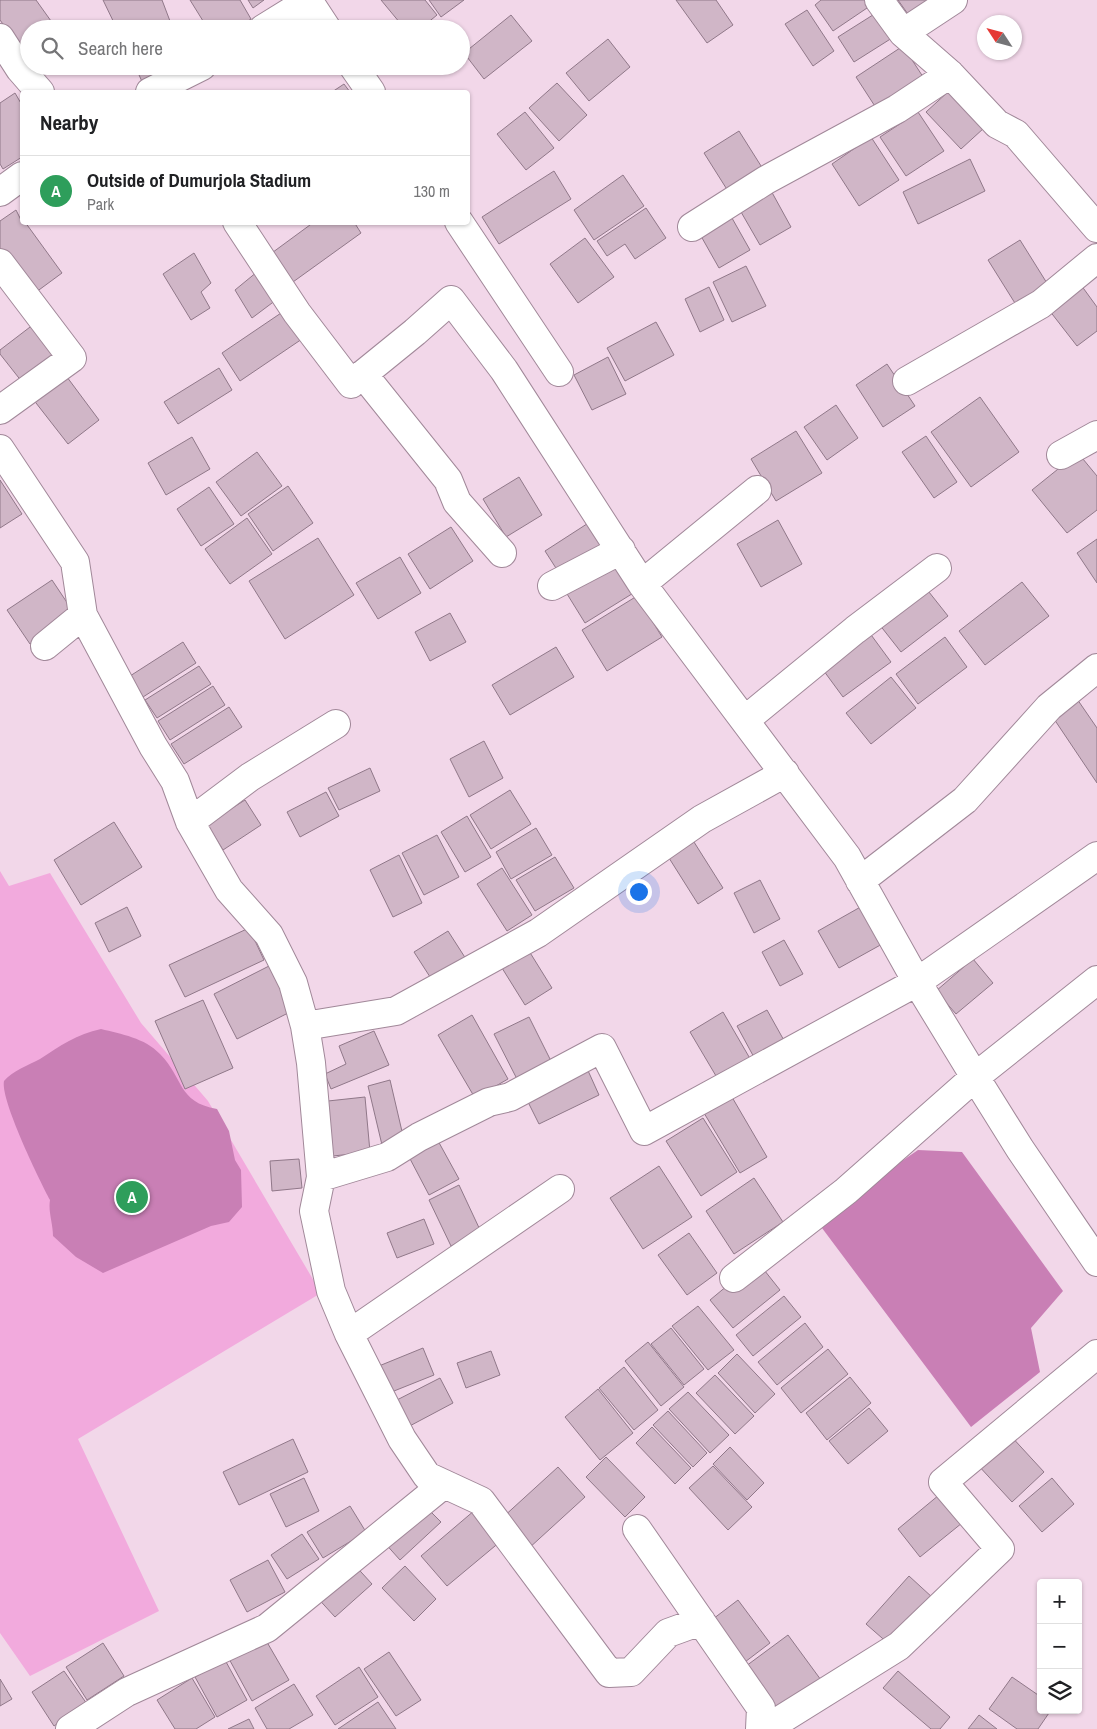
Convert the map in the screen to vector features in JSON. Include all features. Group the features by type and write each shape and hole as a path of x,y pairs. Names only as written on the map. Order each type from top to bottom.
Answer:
{"street":[{"path":"277,20 308,0 322,20"},
{"path":"879,0 903,33 950,74 997,124 1016,134 1097,228"},
{"path":"903,33 953,0"},
{"path":"0,38 20,69"},
{"path":"692,227 766,180 897,109 950,74"},
{"path":"25,75 38,90"},
{"path":"154,90 184,75"},
{"path":"359,75 370,90"},
{"path":"0,192 20,177"},
{"path":"239,225 297,313 351,384 451,300 504,370 642,584 847,858 917,982 1020,1150 1097,1262"},
{"path":"461,225 559,372"},
{"path":"907,381 1040,304 1097,258"},
{"path":"0,263 72,358 0,410"},
{"path":"363,374 448,480 457,502 502,553"},
{"path":"1061,455 1097,435"},
{"path":"0,449 75,562 83,615 153,746 175,781 190,822 229,890 269,935 293,983 305,1026 321,1177 314,1211 331,1291 349,1334 402,1440 427,1476 481,1502 609,1673 630,1672 668,1633 701,1621"},
{"path":"642,584 757,490"},
{"path":"552,586 621,550"},
{"path":"745,720 855,630 937,568"},
{"path":"45,646 83,615"},
{"path":"860,880 964,800 1050,707 1097,668"},
{"path":"190,822 250,777 336,724"},
{"path":"305,1026 396,1011 538,933 702,819 785,773"},
{"path":"321,1177 387,1157 420,1137 490,1102 510,1097 602,1048 644,1131 917,982 1097,856"},
{"path":"734,1278 846,1191 975,1077 1097,980"},
{"path":"349,1334 560,1189"},
{"path":"766,1729 899,1646 1000,1550 943,1482 1097,1354"},
{"path":"70,1729 127,1692 267,1628 444,1484"},
{"path":"637,1529 761,1708 760,1729"}],"shaded area":[{"path":"0,871 9,886 50,873 141,1023 208,1101 321,1293 78,1439 159,1611 30,1676 0,1633"},
{"path":"101,1029 132,1037 147,1044 168,1063 188,1095 204,1106 217,1109 229,1131 235,1160 241,1170 242,1207 229,1222 211,1226 103,1273 76,1257 53,1236 50,1200 14,1122 4,1091 4,1081 16,1071 69,1041"},
{"path":"918,1150 962,1152 1063,1291 1031,1328 1040,1372 971,1427 816,1220"}],"building":[{"path":"0,0 36,0 50,20 20,20 20,44 18,45 0,20"},
{"path":"103,0 162,0 170,20 113,20"},
{"path":"190,0 240,0 251,19 250,20 202,20"},
{"path":"248,0 264,0 253,8"},
{"path":"381,0 425,0 437,15 431,20 398,20"},
{"path":"429,0 464,0 441,17"},
{"path":"676,0 716,0 733,25 707,43"},
{"path":"821,0 866,0 870,6 833,31 815,5"},
{"path":"898,0 934,0 910,17"},
{"path":"807,10 834,51 813,66 785,24"},
{"path":"876,13 892,38 854,62 838,37"},
{"path":"511,15 532,41 484,79 470,61 470,48"},
{"path":"608,39 630,67 589,101 566,73"},
{"path":"903,46 927,83 880,114 856,77"},
{"path":"139,75 159,75 144,86"},
{"path":"557,83 587,115 559,141 529,108"},
{"path":"344,84 348,90 335,90"},
{"path":"949,91 984,128 961,149 926,112"},
{"path":"15,93 20,102 20,158 3,169 0,164 0,103"},
{"path":"525,112 554,148 526,170 497,134"},
{"path":"918,112 944,151 906,176 880,137"},
{"path":"739,131 768,177 733,199 704,153"},
{"path":"871,137 899,180 859,206 832,164"},
{"path":"970,159 985,191 918,224 903,192"},
{"path":"554,171 571,199 499,244 482,217"},
{"path":"623,175 644,206 594,240 574,210"},
{"path":"769,187 791,227 760,245 737,205"},
{"path":"646,208 666,238 635,259 625,244 607,256 597,241"},
{"path":"16,210 20,218 20,225 27,225 62,273 28,298 0,260 0,221"},
{"path":"728,211 750,250 719,268 697,229"},
{"path":"310,225 356,225 361,233 286,287 265,258"},
{"path":"585,238 614,277 578,303 550,264"},
{"path":"1020,240 1050,288 1018,308 988,260"},
{"path":"194,253 211,283 201,292 210,308 191,320 163,274"},
{"path":"746,266 766,306 732,322 713,282"},
{"path":"263,267 280,297 252,318 235,290"},
{"path":"1081,285 1097,307 1097,331 1077,346 1049,310"},
{"path":"709,287 724,320 700,332 685,299"},
{"path":"284,311 302,339 240,381 222,353"},
{"path":"656,322 674,355 625,381 607,348"},
{"path":"34,324 60,358 26,387 0,354 0,350"},
{"path":"608,357 626,394 592,410 574,375"},
{"path":"887,364 915,406 883,427 856,385"},
{"path":"219,368 232,390 178,424 164,402"},
{"path":"61,369 99,420 68,444 29,394"},
{"path":"980,397 1019,452 971,487 931,432"},
{"path":"836,405 858,438 827,460 804,427"},
{"path":"796,431 822,473 776,501 751,459"},
{"path":"926,436 957,482 934,498 902,452"},
{"path":"192,437 210,469 166,495 148,463"},
{"path":"257,452 282,486 241,516 216,482"},
{"path":"1078,453 1097,476 1097,510 1067,533 1032,490"},
{"path":"519,477 542,515 506,537 483,499"},
{"path":"0,480 22,514 0,528"},
{"path":"288,486 313,523 273,551 248,514"},
{"path":"209,487 234,524 201,546 177,509"},
{"path":"247,518 272,554 230,584 205,549"},
{"path":"593,520 609,545 561,576 545,551"},
{"path":"778,520 802,564 761,587 737,544"},
{"path":"451,527 473,561 430,589 408,554"},
{"path":"318,538 354,595 285,639 249,581"},
{"path":"1097,539 1097,583 1077,553"},
{"path":"400,557 421,593 378,619 356,583"},
{"path":"614,558 635,592 585,623 564,589"},
{"path":"52,580 74,613 30,644 7,610"},
{"path":"1022,582 1049,616 985,665 959,631"},
{"path":"925,587 948,616 901,652 879,624"},
{"path":"637,596 662,637 607,671 582,630"},
{"path":"450,613 466,642 430,661 415,632"},
{"path":"866,628 891,662 843,697 818,663"},
{"path":"945,637 967,667 918,704 896,674"},
{"path":"183,642 196,663 143,697 130,676"},
{"path":"556,647 574,677 510,715 492,685"},
{"path":"199,666 211,684 157,718 145,700"},
{"path":"891,677 916,708 871,744 846,713"},
{"path":"213,686 225,705 170,740 158,721"},
{"path":"1075,696 1097,728 1097,783 1050,713"},
{"path":"229,707 242,727 184,764 171,744"},
{"path":"484,741 503,778 469,797 450,759"},
{"path":"370,768 380,791 339,810 328,788"},
{"path":"510,790 531,824 491,849 470,815"},
{"path":"326,792 339,816 300,837 287,812"},
{"path":"245,800 261,825 223,850 207,824"},
{"path":"467,816 491,857 465,872 441,832"},
{"path":"114,822 142,867 81,905 54,860"},
{"path":"536,828 552,855 511,879 496,852"},
{"path":"437,835 459,877 424,895 402,853"},
{"path":"694,842 723,888 698,904 669,858"},
{"path":"399,855 422,903 393,917 370,870"},
{"path":"555,857 574,888 535,911 516,880"},
{"path":"502,868 532,915 507,931 477,884"},
{"path":"760,880 780,919 754,933 734,893"},
{"path":"864,905 884,943 839,968 818,931"},
{"path":"127,907 141,936 109,952 95,923"},
{"path":"249,928 264,960 185,997 169,965"},
{"path":"448,931 466,959 432,980 414,952"},
{"path":"784,940 803,974 780,986 762,952"},
{"path":"529,951 552,988 525,1005 502,968"},
{"path":"973,959 993,983 956,1014 936,991"},
{"path":"269,966 292,1011 237,1039 214,994"},
{"path":"203,1000 233,1068 185,1089 155,1021"},
{"path":"767,1010 786,1044 756,1061 737,1026"},
{"path":"723,1012 752,1062 719,1081 690,1032"},
{"path":"472,1015 508,1079 475,1098 438,1035"},
{"path":"529,1017 552,1063 518,1081 494,1034"},
{"path":"374,1031 389,1065 331,1089 325,1074 346,1064 339,1046"},
{"path":"585,1064 599,1095 539,1124 524,1094"},
{"path":"390,1080 404,1140 382,1145 368,1086"},
{"path":"729,1092 767,1157 740,1173 701,1108"},
{"path":"365,1097 370,1152 333,1156 328,1101"},
{"path":"703,1118 737,1172 701,1196 666,1141"},
{"path":"437,1139 459,1179 429,1195 408,1155"},
{"path":"299,1159 302,1188 272,1191 270,1161"},
{"path":"659,1166 692,1217 643,1249 610,1198"},
{"path":"754,1178 783,1222 734,1254 706,1211"},
{"path":"459,1185 481,1232 451,1246 429,1200"},
{"path":"424,1219 434,1244 397,1258 387,1233"},
{"path":"689,1233 717,1273 687,1295 658,1255"},
{"path":"757,1261 780,1290 733,1328 710,1300"},
{"path":"784,1296 801,1317 753,1356 736,1335"},
{"path":"698,1306 734,1350 708,1370 672,1326"},
{"path":"805,1323 823,1347 777,1385 758,1362"},
{"path":"671,1328 704,1369 684,1385 651,1344"},
{"path":"648,1342 684,1387 661,1406 625,1361"},
{"path":"423,1348 434,1375 384,1395 374,1368"},
{"path":"828,1349 848,1374 801,1413 781,1388"},
{"path":"491,1351 500,1375 466,1388 457,1363"},
{"path":"737,1354 775,1394 755,1413 718,1373"},
{"path":"624,1367 658,1410 634,1430 599,1388"},
{"path":"715,1375 754,1416 735,1434 696,1393"},
{"path":"850,1377 871,1403 827,1440 806,1413"},
{"path":"440,1378 453,1403 404,1429 391,1403"},
{"path":"598,1389 633,1433 600,1460 565,1417"},
{"path":"688,1392 729,1435 710,1453 669,1409"},
{"path":"869,1408 888,1431 848,1464 829,1441"},
{"path":"668,1411 707,1453 693,1467 653,1425"},
{"path":"652,1427 691,1468 675,1484 636,1443"},
{"path":"1009,1434 1044,1472 1012,1502 977,1464"},
{"path":"293,1439 308,1472 239,1505 223,1472"},
{"path":"730,1447 764,1483 747,1500 713,1464"},
{"path":"606,1457 645,1497 625,1517 586,1477"},
{"path":"713,1466 752,1507 728,1530 689,1488"},
{"path":"558,1467 585,1497 528,1549 501,1519"},
{"path":"304,1478 319,1511 286,1527 270,1494"},
{"path":"1052,1478 1074,1504 1042,1532 1019,1506"},
{"path":"939,1495 962,1523 920,1557 898,1529"},
{"path":"423,1504 441,1522 400,1560 383,1541"},
{"path":"350,1506 366,1532 323,1558 307,1532"},
{"path":"475,1510 501,1541 447,1586 421,1556"},
{"path":"302,1534 319,1559 287,1579 271,1555"},
{"path":"268,1560 285,1592 247,1612 230,1580"},
{"path":"351,1561 372,1584 335,1617 314,1594"},
{"path":"405,1566 436,1599 414,1621 382,1588"},
{"path":"909,1576 933,1598 890,1645 866,1624"},
{"path":"738,1600 770,1643 741,1665 709,1622"},
{"path":"788,1635 821,1680 775,1714 742,1669"},
{"path":"264,1637 289,1680 252,1701 228,1657"},
{"path":"103,1643 124,1676 87,1700 66,1667"},
{"path":"389,1652 421,1700 396,1716 364,1669"},
{"path":"225,1660 247,1700 217,1717 195,1677"},
{"path":"359,1667 378,1697 335,1725 316,1696"},
{"path":"64,1671 87,1704 54,1726 32,1692"},
{"path":"898,1671 950,1717 940,1729 931,1729 883,1688"},
{"path":"1012,1677 1037,1694 1037,1714 1048,1714 1038,1729 1017,1729 989,1709"},
{"path":"192,1678 215,1717 196,1729 175,1729 157,1700"},
{"path":"0,1679 12,1699 0,1706"},
{"path":"294,1684 313,1715 289,1729 267,1729 255,1708"},
{"path":"378,1702 396,1729 338,1729"},
{"path":"979,1715 997,1729 968,1729"},
{"path":"249,1719 254,1729 228,1729"}],"place":[{"name":"Outside of Dumurjola Stadium","path":"132,1197"}]}
